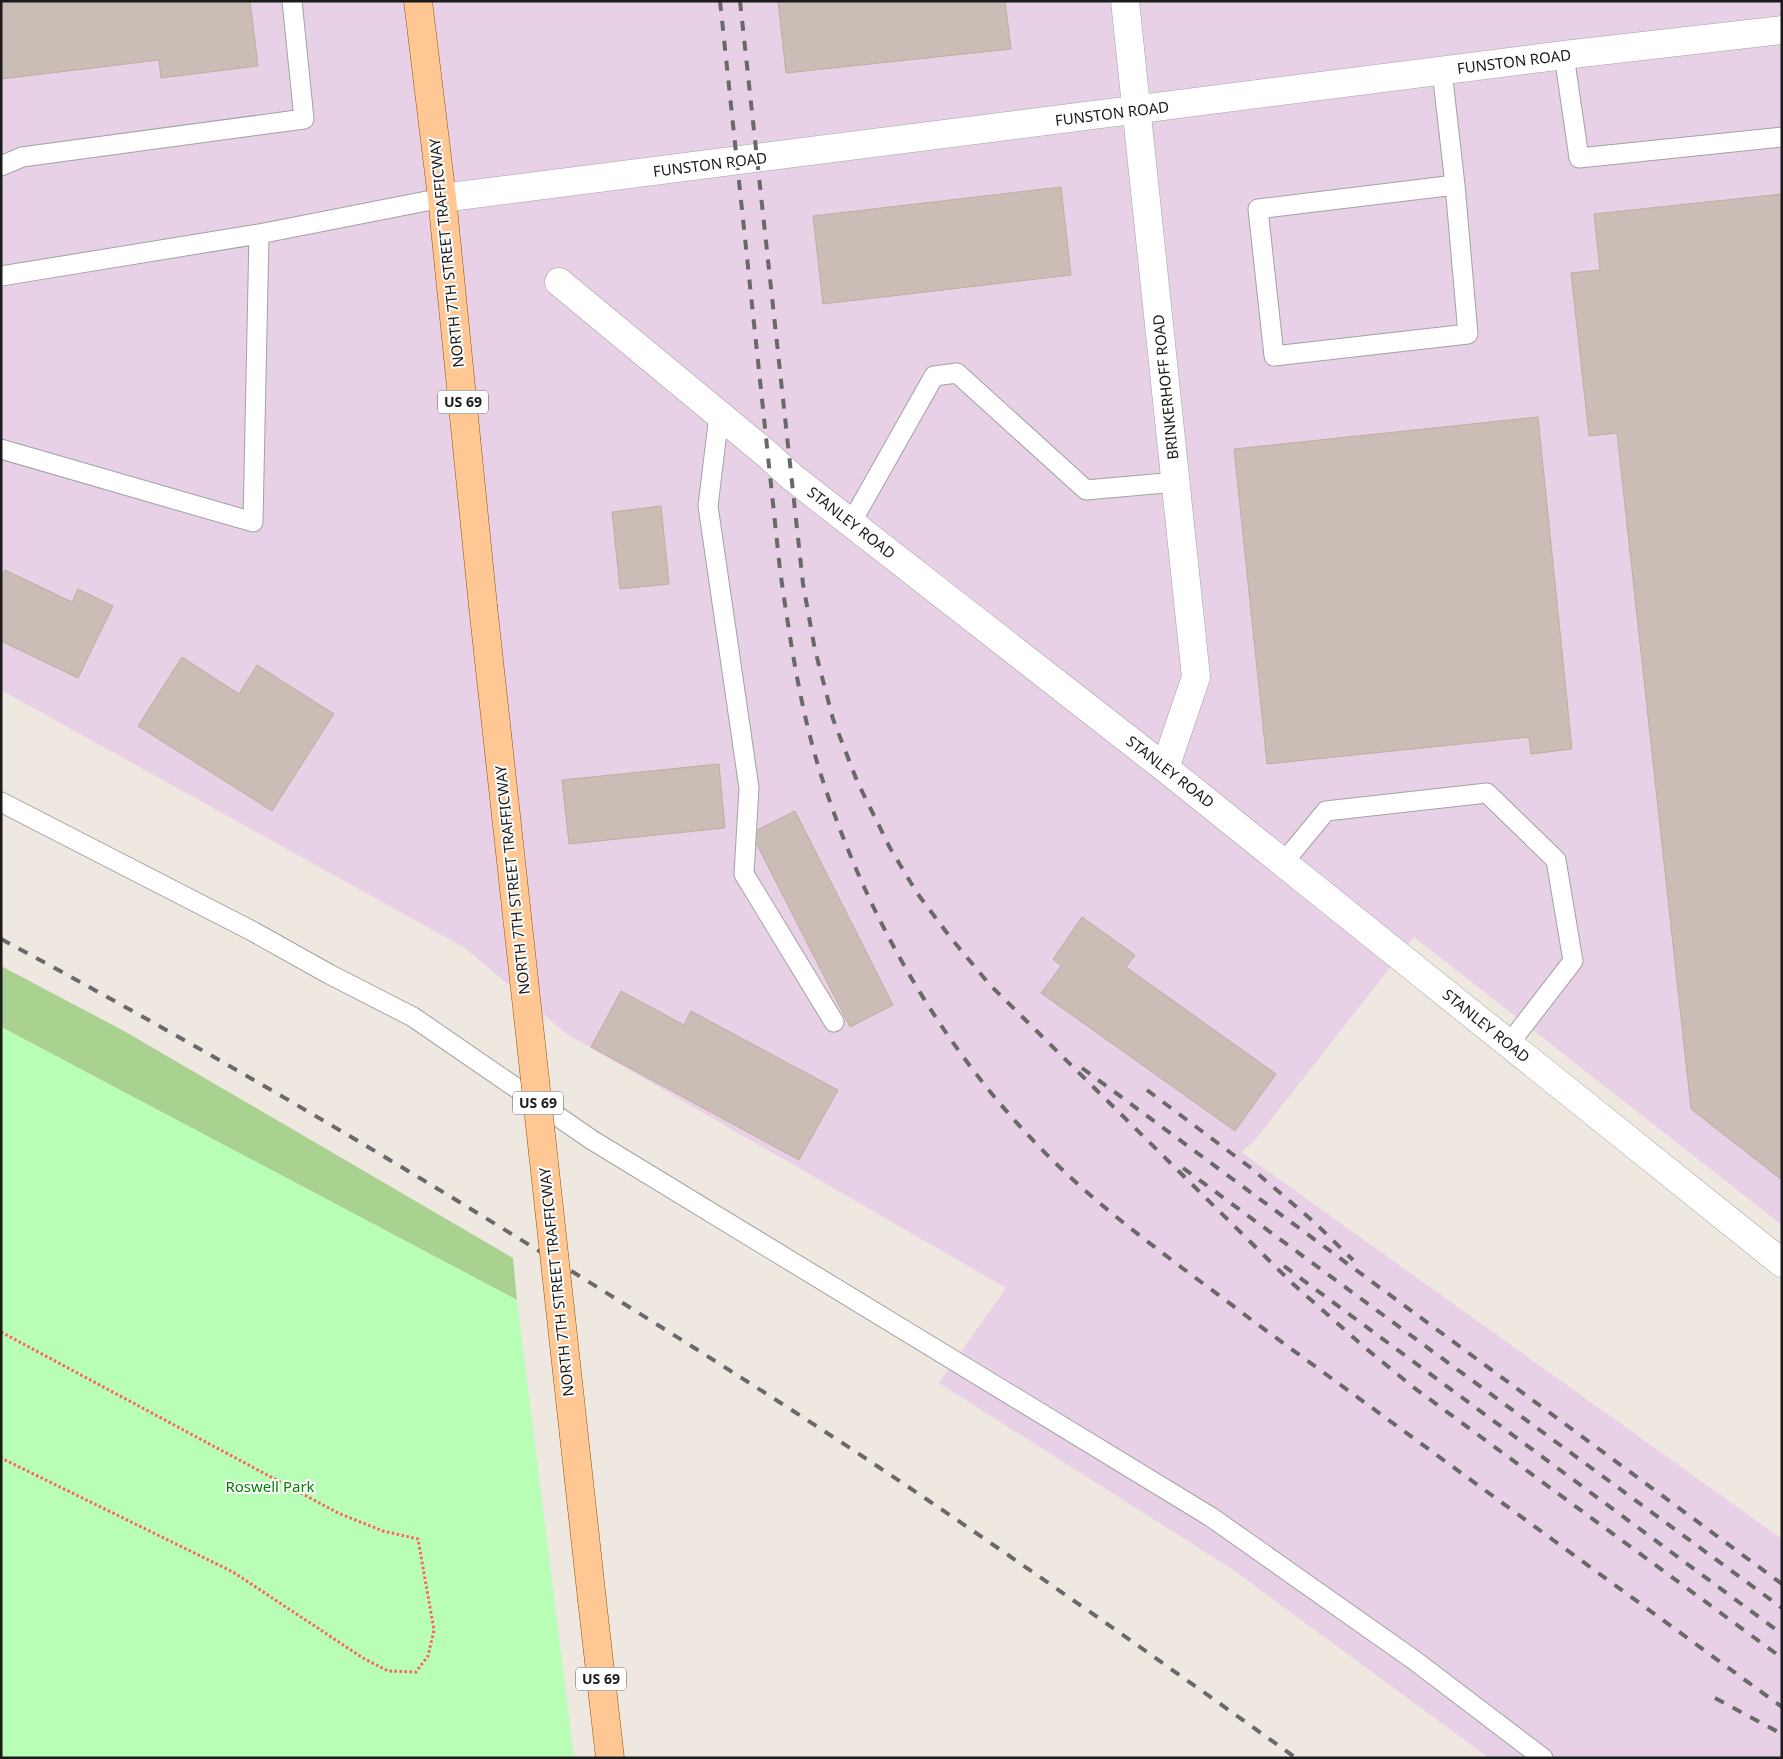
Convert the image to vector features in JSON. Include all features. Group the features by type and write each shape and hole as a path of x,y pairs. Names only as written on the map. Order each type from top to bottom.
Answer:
{"main road":[{"name":"NORTH 7TH STREET TRAFFICWAY","path":"418,1 442,198 483,606 610,1758"}],"street":[{"name":"BRINKERHOFF ROAD","path":"1125,1 1196,677 1165,768"},
{"name":"FUNSTON ROAD","path":"442,198 1137,111 1564,55 1782,30"},
{"name":"STANLEY ROAD","path":"559,282 792,477 1165,768 1782,1262"}],"lane":[{"path":"1,166 22,157 304,119 292,1"},
{"path":"1564,55 1579,158 1782,136"},
{"path":"1442,71 1455,185 1468,334 1274,356 1258,209 1455,185"},
{"path":"1,276 259,234 442,198"},
{"path":"1,449 253,522 259,234"},
{"path":"851,523 934,376 957,373 1086,490 1176,482"},
{"path":"719,415 708,506 749,788 744,874 834,1022"},
{"path":"1283,863 1326,811 1487,793 1556,860 1573,962 1509,1044"},
{"path":"1,802 254,932 329,974 413,1017 592,1140 1210,1517 1414,1660 1543,1758"}],"path":[{"path":"1,1332 338,1513 384,1531 418,1539 434,1630 428,1656 416,1672 388,1671 363,1658 233,1572 1,1458"}],"shaded area":[{"path":"1,1 1782,1 1782,1225 1414,937 1255,1140 1241,1152 1782,1539 1782,1758 1489,1758 1232,1569 939,1383 1006,1288 567,1034 465,948 1,690"}],"green space":[{"path":"1,966 124,1031 513,1258 517,1300 1,1027"},
{"name":"Roswell Park","path":"1,1027 517,1300 574,1758 1,1758"}],"building":[{"path":"1,1 250,1 258,66 161,78 159,60 1,79"},
{"path":"778,1 1005,1 1011,49 786,73"},
{"path":"1061,187 1071,275 823,304 813,216"},
{"path":"1782,194 1782,1180 1691,1109 1617,433 1589,436 1571,273 1600,270 1594,214"},
{"path":"1538,417 1572,749 1531,754 1529,737 1267,764 1234,449"},
{"path":"661,506 669,584 620,589 612,512"},
{"path":"5,570 72,602 78,589 113,606 78,678 1,641 1,578"},
{"path":"182,657 239,694 257,665 334,714 272,811 138,726"},
{"path":"719,764 725,828 569,844 562,780"},
{"path":"795,811 893,1005 850,1027 751,833"},
{"path":"1082,917 1135,955 1126,967 1276,1074 1235,1131 1041,993 1061,966 1053,959"},
{"path":"621,991 684,1025 691,1011 838,1090 799,1160 591,1047"}],"railway":[{"path":"720,1 780,570 793,656 804,712 819,768 849,852 873,907 901,960 932,1012 1004,1109 1045,1153 1109,1211 1253,1321 1782,1707"},
{"path":"740,1 803,584 815,650 833,719 857,781 890,848 917,893 990,985 1292,1283 1363,1346 1413,1387 1782,1658"},
{"path":"1,939 143,1017 353,1138 491,1221 690,1345 904,1484 1296,1758"},
{"path":"1082,1068 1782,1584"},
{"path":"1147,1090 1251,1168 1314,1222 1353,1260"},
{"path":"1183,1168 1782,1608"},
{"path":"1284,1266 1782,1634"},
{"path":"1715,1698 1782,1734"}]}
